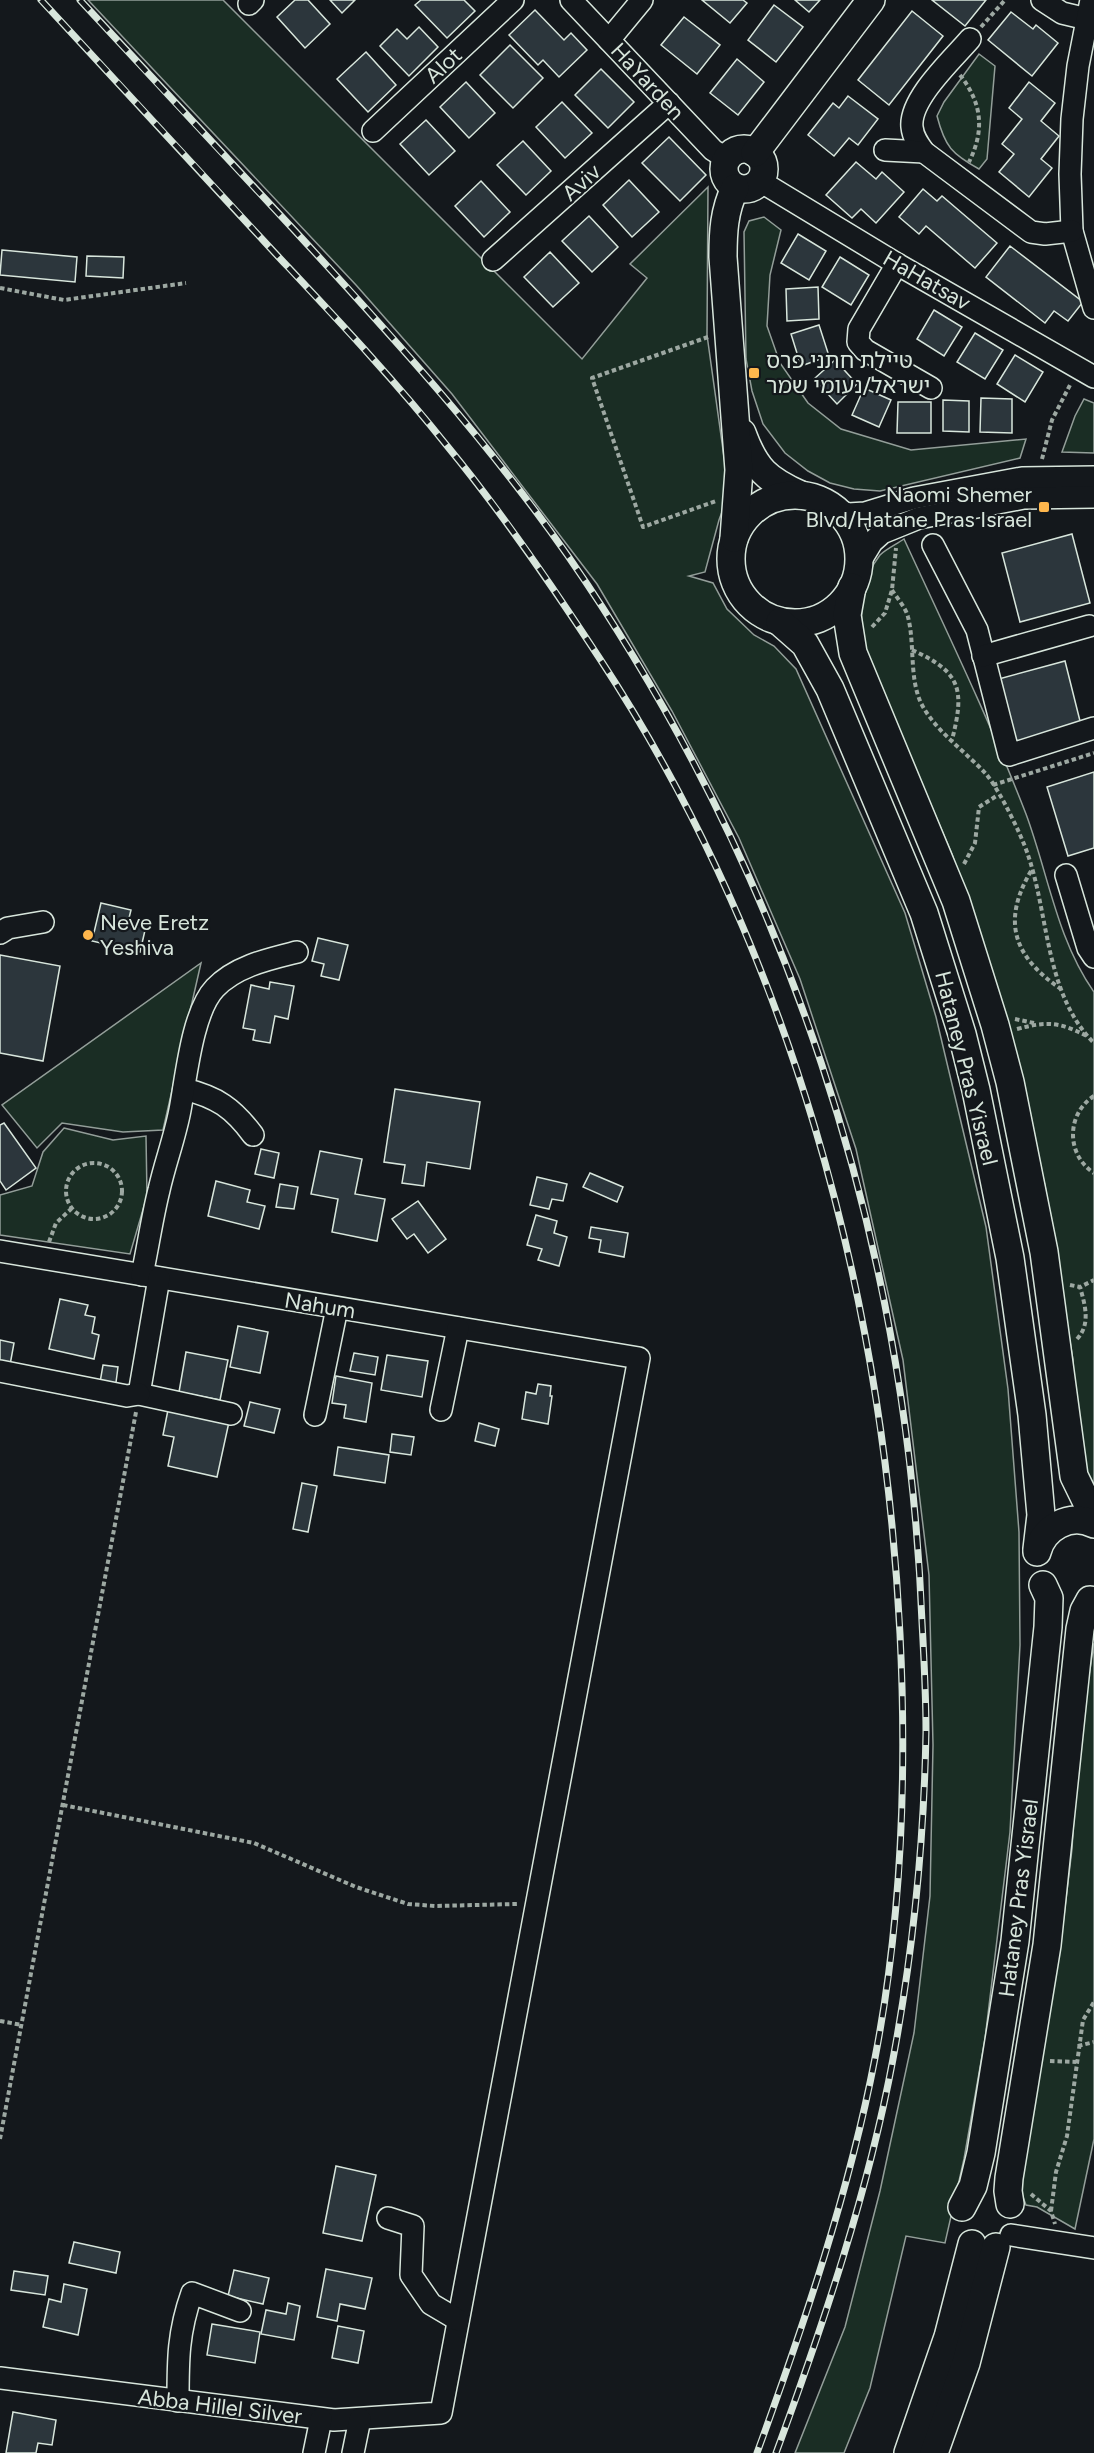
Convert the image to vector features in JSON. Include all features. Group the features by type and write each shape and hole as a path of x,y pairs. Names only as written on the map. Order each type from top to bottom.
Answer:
{"main road":[{"path":"755,153 871,0"},
{"path":"732,391 737,422 758,466 775,483 801,495 819,500 834,509 849,525 857,544 855,576 843,601 822,616 797,623 780,622 763,615 749,604 738,589 732,572 731,553 734,541 739,471 732,391 723,228 728,202 764,172 760,157 747,149 738,150 727,159 724,167 725,176 748,184"},
{"path":"734,541 747,517 762,504 781,497 801,495"},
{"name":"Hataney Pras Yisrael","path":"855,576 847,615 853,653 946,878 976,961 1001,1047 1028,1165 1044,1252 1074,1476 1094,1517"},
{"name":"Hataney Pras Yisrael","path":"780,622 805,644 830,689 924,913 962,1034 994,1172 1012,1269 1032,1415 1041,1515 1035,1562 1037,1574 1049,1598 1048,1627 1015,1941 981,2153 973,2186 962,2207"},
{"path":"1037,1549 1043,1537 1063,1522 1076,1520 1094,1524"},
{"path":"1043,1585 1052,1595 1064,1600 1077,1602 1092,1599"},
{"name":"Hataney Pras Yisrael","path":"993,2242 1015,2223 1009,2191 1048,1935 1080,1629 1084,1611 1092,1599"},
{"path":"993,2242 963,2235 959,2225 962,2207 969,2199 987,2192 1003,2197 1009,2191"},
{"path":"908,2453 948,2337 993,2242"},
{"path":"934,2453 968,2356 993,2242"}],"street":[{"name":"Alot","path":"373,131 513,0"},
{"name":"HaYarden","path":"571,0 713,150 727,159"},
{"path":"609,40 642,0"},
{"path":"1042,0 1062,13 1089,9 1078,66 1072,119 1070,174 1072,231 1094,308"},
{"path":"970,39 923,94 914,109 911,124 914,138 924,152 1031,232 1045,234 1072,231"},
{"name":"Aviv","path":"493,260 669,103"},
{"path":"885,150 924,152"},
{"name":"HaHatsav","path":"748,184 897,264 1086,373"},
{"path":"897,264 859,329 858,342 865,350 931,388"},
{"path":"834,509 848,514 866,513 914,498 1022,478 1094,477"},
{"path":"855,576 872,542 897,526 919,518 1024,498 1094,497"},
{"path":"933,545 977,630 1009,755 1094,728"},
{"path":"983,656 1089,626"},
{"path":"1066,876 1092,950"},
{"path":"0,933 8,928 42,922"},
{"path":"139,1394 159,1189 180,1112 190,1050 203,1011 214,989 234,974 262,960 297,952"},
{"path":"184,1089 217,1100 238,1114 253,1135"},
{"name":"Nahum","path":"0,1251 639,1358 537,1902"},
{"path":"315,1414 337,1308"},
{"path":"441,1410 458,1328"},
{"path":"0,1371 127,1396 139,1394 231,1414"},
{"path":"388,2218 413,2226 411,2275 431,2304 458,2320 537,1902"},
{"path":"993,2242 1060,2242 1094,2248"},
{"path":"178,2401 178,2351 182,2319 192,2293 240,2311"},
{"name":"Abba Hillel Silver","path":"0,2378 321,2419 360,2419 441,2413 458,2320"},
{"path":"314,2453 321,2419"},
{"path":"353,2453 360,2419"}],"path":[{"path":"970,39 1005,0"},
{"path":"950,63 970,87 979,108 978,135 973,153 960,180"},
{"path":"0,288 64,300 186,284"},
{"path":"728,330 592,378 643,527 738,494"},
{"path":"1042,477 1042,458 1052,420 1086,373"},
{"path":"850,634 872,627 885,613 892,590 897,526"},
{"path":"892,590 908,615 911,649 921,703 940,728 988,776 993,785 1028,854 1046,934 1063,990 1072,1012 1094,1043"},
{"path":"911,649 948,670 958,689 957,720 952,740"},
{"path":"993,785 1094,753"},
{"path":"946,878 963,865 969,856 975,843 979,807 998,795"},
{"path":"1032,871 1017,901 1014,916 1016,934 1026,956 1040,974 1063,990"},
{"path":"1001,1047 1005,1038 1017,1029 1038,1024 1064,1025 1088,1037"},
{"path":"1094,1096 1077,1114 1072,1129 1078,1156 1094,1173"},
{"path":"94,1163 104,1164 118,1176 122,1195 119,1205 107,1217 88,1219 71,1209 66,1197 66,1187 76,1169 94,1163"},
{"path":"44,1259 56,1223 71,1209"},
{"path":"0,2139 139,1394"},
{"path":"63,1805 254,1843 356,1887 408,1904 458,1906 537,1902"},
{"path":"1060,2242 1051,2211 1056,2172 1067,2136 1083,2020 1094,2002"},
{"path":"0,2021 22,2025"},
{"path":"1078,2046 1094,2042"},
{"path":"1009,2191 1051,2211"}],"green space":[{"path":"88,0 223,0 582,359 647,278 630,264 708,187 707,335 729,493 705,572 689,576 713,583 727,609 754,635 774,646 796,669 905,913 936,1017 986,1227 1008,1389 1019,1532 1020,1645 1010,1832 985,2039 964,2159 945,2243 906,2236 870,2388 844,2453 795,2453 845,2327 880,2191 914,2033 930,1896 933,1745 929,1575 903,1360 856,1149 800,979 739,838 672,711 597,584 452,394 356,285"},
{"path":"979,54 995,66 987,159 979,169 951,149 943,135 937,116 944,102"},
{"path":"764,217 781,230 770,275 767,326 780,363 808,403 841,429 911,450 1026,439 1020,458 880,491 854,489 830,483 808,471 785,453 763,424 752,391 746,359 744,232 749,221"},
{"path":"1084,399 1094,403 1094,453 1062,452 1075,416"},
{"path":"904,539 998,745 1034,836 1062,928 1081,972 1094,992 1094,1492 1076,1449 1073,1360 1045,1186 1015,1055 952,854 863,647 862,599 868,576 880,555"},
{"path":"201,963 163,1130 123,1132 62,1123 37,1148 2,1105"},
{"path":"64,1128 113,1140 146,1136 147,1196 130,1254 0,1235 0,1195 32,1186 43,1152"},
{"path":"1094,1643 1094,2139 1075,2229 1037,2207 1026,2205 1018,2184 1063,1924 1072,1849 1078,1747"}],"building":[{"path":"295,0 308,0 330,24 305,48 277,17"},
{"path":"330,0 355,0 342,13"},
{"path":"421,0 464,0 475,11 447,38 415,5"},
{"path":"702,0 743,0 747,3 730,23"},
{"path":"795,0 820,0 809,12"},
{"path":"932,0 986,0 965,26"},
{"path":"774,5 803,27 776,62 748,40"},
{"path":"535,10 564,40 571,33 587,50 559,77 543,60 538,65 509,35"},
{"path":"912,11 943,36 889,105 858,80"},
{"path":"1011,12 1033,29 1036,25 1058,43 1032,76 988,40"},
{"path":"684,17 720,45 697,74 661,45"},
{"path":"419,27 438,47 409,76 380,46 397,29 407,39"},
{"path":"510,45 543,78 513,108 480,75"},
{"path":"366,52 396,85 368,112 337,79"},
{"path":"737,59 764,82 738,115 710,93"},
{"path":"601,69 634,102 608,128 575,95"},
{"path":"466,82 495,113 469,138 440,107"},
{"path":"1029,82 1055,103 1041,121 1059,136 1041,159 1052,168 1029,197 999,172 1014,154 1002,144 1022,119 1009,108"},
{"path":"848,96 878,119 858,145 849,138 834,156 808,135 833,103 839,108"},
{"path":"562,102 592,133 565,158 536,127"},
{"path":"426,120 455,151 429,175 400,144"},
{"path":"669,137 706,175 680,201 642,163"},
{"path":"523,141 551,171 526,195 497,165"},
{"path":"856,162 876,179 882,172 904,192 876,223 861,209 852,218 826,195"},
{"path":"629,180 659,212 632,237 603,205"},
{"path":"481,181 510,212 484,237 455,206"},
{"path":"923,189 937,201 942,196 997,243 975,268 926,226 919,234 899,217"},
{"path":"589,216 618,247 592,272 562,241"},
{"path":"798,234 826,251 809,280 781,263"},
{"path":"1010,246 1083,302 1068,321 1054,311 1045,323 986,277"},
{"path":"2,250 77,257 75,282 0,275"},
{"path":"550,252 579,283 553,307 524,277"},
{"path":"87,256 124,257 123,278 86,276"},
{"path":"840,257 869,275 851,305 822,287"},
{"path":"818,287 819,319 787,321 786,289"},
{"path":"934,310 962,327 944,356 917,339"},
{"path":"819,325 829,356 801,366 791,334"},
{"path":"975,333 1003,350 985,379 957,362"},
{"path":"1015,355 1043,372 1025,402 997,384"},
{"path":"835,360 857,384 837,404 814,379"},
{"path":"864,388 891,400 879,427 852,415"},
{"path":"981,398 1012,399 1012,433 980,432"},
{"path":"943,400 969,401 969,432 943,431"},
{"path":"898,402 931,402 931,433 897,433"},
{"path":"1072,534 1090,603 1020,622 1002,553"},
{"path":"1065,661 1082,729 1013,748 995,680"},
{"path":"1094,772 1094,848 1068,856 1047,787"},
{"path":"101,903 131,910 128,922 146,926 140,952 92,941"},
{"path":"318,938 348,945 339,980 321,976 324,964 312,961"},
{"path":"0,955 60,966 43,1061 0,1053"},
{"path":"270,982 294,986 288,1019 275,1016 270,1043 253,1040 255,1030 243,1028 251,985 269,989"},
{"path":"395,1089 480,1102 470,1169 427,1162 424,1186 402,1183 405,1165 384,1162"},
{"path":"4,1123 36,1168 6,1190 0,1181 0,1125"},
{"path":"261,1149 279,1153 274,1178 255,1174"},
{"path":"320,1151 362,1159 355,1194 385,1199 377,1241 332,1232 338,1199 311,1194"},
{"path":"590,1173 623,1187 617,1202 583,1187"},
{"path":"537,1177 567,1184 563,1201 552,1199 549,1209 530,1205"},
{"path":"216,1181 250,1190 247,1202 265,1206 259,1229 208,1216"},
{"path":"280,1184 298,1187 294,1209 276,1207"},
{"path":"418,1201 446,1239 428,1253 414,1234 407,1239 392,1219"},
{"path":"536,1215 557,1221 554,1233 567,1237 559,1266 538,1260 542,1249 527,1245"},
{"path":"591,1227 628,1233 624,1257 599,1252 601,1240 589,1238"},
{"path":"60,1299 88,1305 85,1315 95,1317 92,1333 99,1335 94,1359 49,1349"},
{"path":"238,1326 268,1332 260,1373 230,1367"},
{"path":"0,1340 14,1343 10,1365 0,1363"},
{"path":"186,1352 228,1360 220,1400 179,1392"},
{"path":"354,1353 378,1357 375,1375 350,1371"},
{"path":"387,1355 428,1361 422,1397 381,1390"},
{"path":"103,1365 118,1367 115,1390 99,1388"},
{"path":"336,1376 372,1383 366,1422 344,1418 346,1405 332,1403"},
{"path":"538,1384 551,1386 548,1424 522,1419 526,1392 536,1394"},
{"path":"250,1402 280,1409 274,1433 244,1426"},
{"path":"168,1410 229,1422 217,1477 168,1466 174,1437 163,1435"},
{"path":"479,1423 499,1429 495,1446 475,1441"},
{"path":"392,1434 414,1437 411,1455 390,1452"},
{"path":"338,1447 389,1455 385,1483 334,1475"},
{"path":"302,1483 317,1486 308,1532 293,1529"},
{"path":"336,2166 376,2175 362,2241 323,2233"},
{"path":"74,2242 120,2252 116,2273 69,2263"},
{"path":"326,2269 372,2278 365,2309 340,2304 337,2321 317,2317"},
{"path":"234,2270 269,2278 263,2304 228,2296"},
{"path":"14,2271 48,2276 45,2295 11,2290"},
{"path":"64,2284 87,2289 78,2335 43,2327 49,2299 61,2302"},
{"path":"288,2303 300,2306 294,2340 261,2334 266,2310 286,2314"},
{"path":"212,2324 260,2332 255,2363 207,2355"},
{"path":"338,2326 364,2331 358,2363 332,2358"},
{"path":"13,2412 56,2420 52,2445 38,2443 36,2453 6,2453"}],"railway":[{"path":"41,0 385,372 468,472 546,578 600,659 666,770 724,885 773,1004 814,1126 847,1251 873,1378 890,1506 902,1687 900,1847 897,1900 884,2005 875,2058 852,2159 824,2258 757,2453"},
{"path":"80,0 402,349 505,471 568,556 645,677 714,802 772,931 822,1064 861,1200 891,1338 911,1479 925,1690 923,1814 906,1978 883,2109 843,2258 776,2453"}],"place":[{"name":"טיילת חתני פרס ישראל/נעומי שמר","path":"754,373"},
{"name":"Naomi Shemer Blvd/Hatane Pras Israel","path":"1044,507"},
{"name":"Neve Eretz Yeshiva","path":"88,935"}]}
